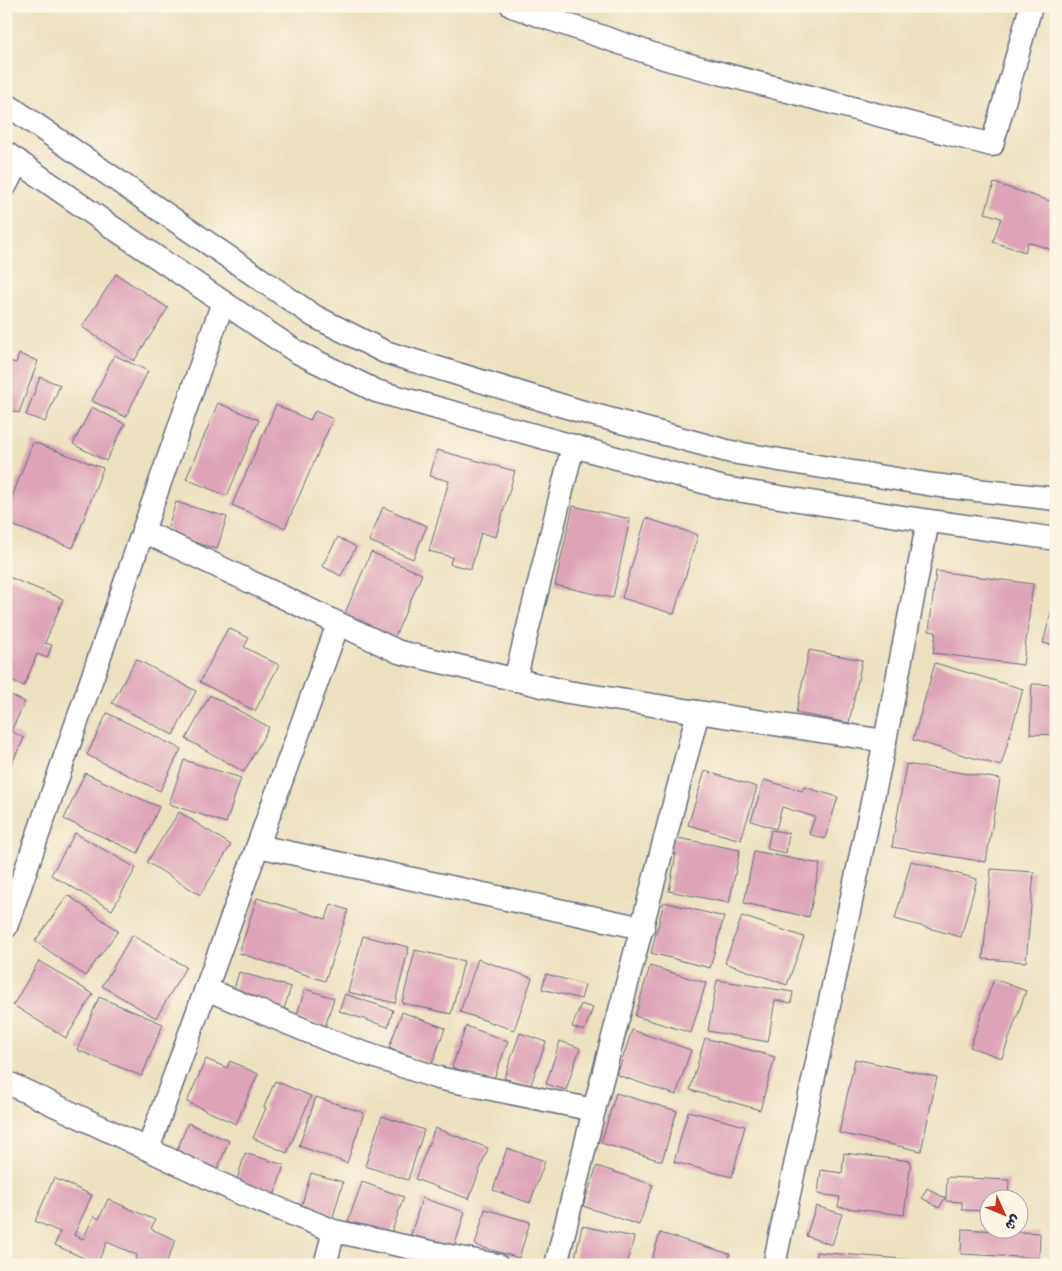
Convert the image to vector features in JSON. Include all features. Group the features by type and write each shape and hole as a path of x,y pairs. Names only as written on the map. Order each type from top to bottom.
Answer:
{"street":[{"path":"512,6 667,59 992,145 1031,6"},
{"path":"6,104 314,316 385,352 580,411 731,452 933,485 1056,499"},
{"path":"6,185 12,157 297,352 376,391 724,488 1056,539"},
{"path":"6,927 223,302"},
{"path":"515,680 573,446"},
{"path":"774,1265 885,740 928,520"},
{"path":"143,531 399,652 568,692 885,740"},
{"path":"148,1150 338,624"},
{"path":"556,1265 594,1110 698,712"},
{"path":"258,846 643,928"},
{"path":"206,990 343,1046 438,1078 594,1110"},
{"path":"6,1082 240,1193 334,1231 496,1265"},
{"path":"325,1265 334,1231"}],"building":[{"path":"994,183 1056,203 1056,251 1028,242 1025,252 993,242 1001,218 985,213"},
{"path":"116,274 168,308 134,361 82,327"},
{"path":"19,354 38,361 19,413 6,409 6,360 16,363"},
{"path":"114,355 148,371 126,417 92,401"},
{"path":"40,377 60,385 45,422 26,415"},
{"path":"218,403 259,420 227,496 186,479"},
{"path":"276,405 310,420 315,411 333,419 285,528 232,505"},
{"path":"92,407 125,424 106,461 73,444"},
{"path":"33,442 103,468 73,548 6,523 6,513"},
{"path":"437,450 515,471 496,537 481,533 471,569 450,564 452,557 429,551 449,481 430,476"},
{"path":"176,502 227,517 217,549 166,534"},
{"path":"573,506 630,519 613,598 555,585"},
{"path":"383,507 427,526 413,559 369,541"},
{"path":"646,518 698,535 674,614 622,598"},
{"path":"338,537 356,547 341,576 322,566"},
{"path":"371,552 422,574 393,641 342,620"},
{"path":"936,571 1033,584 1023,665 933,653 936,632 929,631"},
{"path":"6,576 63,599 45,643 52,645 47,658 37,654 24,686 6,679"},
{"path":"1056,599 1056,646 1043,643"},
{"path":"228,628 249,638 244,647 279,665 255,711 200,682"},
{"path":"809,650 862,660 849,723 796,713"},
{"path":"136,659 196,691 173,735 112,703"},
{"path":"935,663 1023,689 1001,766 913,740"},
{"path":"1032,684 1056,685 1056,735 1030,734"},
{"path":"6,693 25,702 11,731 24,738 12,763 6,760"},
{"path":"210,695 269,727 244,772 186,739"},
{"path":"107,713 181,749 160,791 87,755"},
{"path":"184,760 241,778 226,823 169,804"},
{"path":"906,764 1000,779 986,862 892,847"},
{"path":"705,771 757,787 741,840 688,825"},
{"path":"85,773 159,807 138,853 64,819"},
{"path":"764,780 802,791 804,787 838,797 825,839 809,834 815,817 782,807 776,829 751,821"},
{"path":"179,812 231,845 200,895 147,862"},
{"path":"771,830 789,833 786,853 767,849"},
{"path":"75,833 136,868 112,910 51,875"},
{"path":"667,836 740,850 729,903 669,891 676,854 664,852"},
{"path":"754,851 820,864 809,917 744,903"},
{"path":"911,861 977,879 961,937 895,919"},
{"path":"991,869 1034,872 1026,962 983,959"},
{"path":"68,895 118,931 85,976 35,941"},
{"path":"257,898 326,919 331,904 348,910 325,981 239,953"},
{"path":"664,902 724,917 710,968 651,953"},
{"path":"742,916 804,937 787,985 725,963"},
{"path":"132,935 186,967 156,1018 102,986"},
{"path":"363,936 409,947 395,1003 348,992"},
{"path":"415,950 464,961 451,1014 402,1003"},
{"path":"478,959 532,978 514,1030 460,1012"},
{"path":"39,961 93,994 66,1038 13,1005"},
{"path":"650,966 706,983 691,1033 635,1016"},
{"path":"239,972 291,987 283,1012 232,996"},
{"path":"546,974 585,985 581,999 542,989"},
{"path":"994,979 1026,991 1002,1058 970,1047"},
{"path":"717,980 793,992 791,1003 775,1000 768,1042 708,1031"},
{"path":"305,989 334,998 325,1027 296,1018"},
{"path":"345,994 393,1010 388,1027 339,1011"},
{"path":"99,997 163,1024 142,1076 77,1050"},
{"path":"581,1004 593,1008 584,1031 572,1027"},
{"path":"402,1012 445,1028 432,1064 389,1048"},
{"path":"466,1026 508,1041 493,1081 452,1067"},
{"path":"632,1030 691,1050 676,1095 617,1075"},
{"path":"520,1033 546,1042 530,1087 504,1078"},
{"path":"705,1038 775,1057 760,1110 690,1090"},
{"path":"560,1041 580,1048 566,1090 546,1084"},
{"path":"206,1059 227,1068 230,1061 258,1074 236,1124 187,1102"},
{"path":"855,1059 937,1077 921,1151 839,1133"},
{"path":"275,1081 311,1096 287,1153 253,1138"},
{"path":"616,1093 677,1111 662,1161 601,1143"},
{"path":"316,1097 364,1113 347,1163 299,1146"},
{"path":"688,1111 745,1126 732,1177 674,1162"},
{"path":"382,1116 424,1130 408,1180 365,1166"},
{"path":"188,1123 229,1141 216,1172 175,1155"},
{"path":"435,1128 488,1148 469,1199 415,1179"},
{"path":"507,1148 545,1161 530,1203 493,1190"},
{"path":"245,1153 284,1165 273,1199 235,1187"},
{"path":"844,1153 911,1161 904,1215 838,1207 840,1197 818,1194 821,1170 842,1173"},
{"path":"597,1166 653,1185 639,1225 583,1206"},
{"path":"311,1173 343,1182 331,1224 299,1215"},
{"path":"947,1177 1009,1180 1009,1188 980,1188 980,1211 962,1210 962,1202 946,1201"},
{"path":"54,1178 92,1195 74,1235 83,1239 94,1216 99,1219 108,1199 155,1220 151,1229 176,1240 165,1265 148,1265 135,1259 137,1255 107,1242 97,1264 55,1245 60,1232 35,1221"},
{"path":"362,1182 404,1197 390,1236 348,1221"},
{"path":"927,1188 945,1198 939,1208 922,1198"},
{"path":"422,1198 465,1212 453,1251 410,1238"},
{"path":"816,1206 842,1214 832,1245 806,1236"},
{"path":"485,1209 530,1222 519,1258 475,1245"},
{"path":"582,1226 634,1237 627,1265 582,1265 574,1263"},
{"path":"962,1229 980,1230 980,1238 1030,1238 1030,1232 1040,1233 1039,1258 961,1254"},
{"path":"660,1233 730,1254 727,1265 650,1265"},
{"path":"816,1252 939,1262 938,1265 815,1265"}]}
